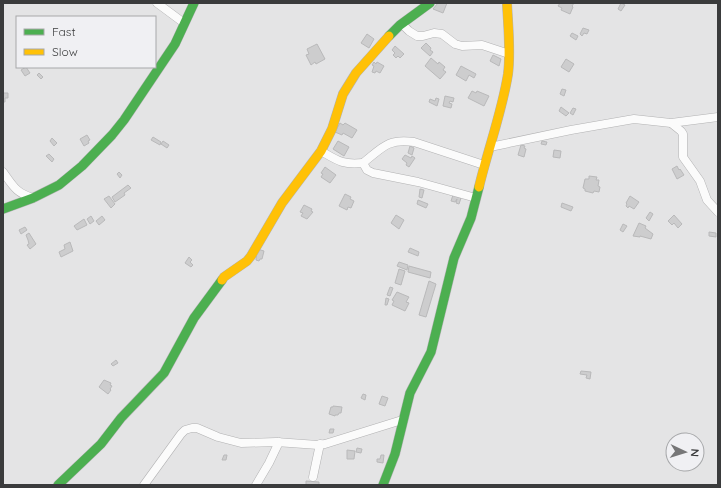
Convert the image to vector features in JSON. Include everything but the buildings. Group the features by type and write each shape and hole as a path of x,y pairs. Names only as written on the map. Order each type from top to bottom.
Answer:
{"street":[{"path":"157,3 184,23"},
{"path":"3,209 51,190 82,166 120,125 171,50 194,3"},
{"path":"58,485 101,444 121,418 164,373 194,318 224,277 247,261 251,256 282,203 321,151 332,129 343,94 356,73 378,47 402,24 430,3"},
{"path":"383,485 389,474 402,420 412,390 432,348 453,265 471,218 484,165 503,101 508,72 509,54 507,3"},
{"path":"402,24 417,36 434,33 442,34 455,44 462,46 482,46 509,54"},
{"path":"490,147 571,130 634,120 671,123 718,117"},
{"path":"671,123 683,134 683,156 700,181 707,200 718,212"},
{"path":"321,151 339,161 349,164 363,163 392,142 404,140 484,165"},
{"path":"363,163 367,170 373,173 418,182 476,198"},
{"path":"3,172 22,195 33,198"},
{"path":"144,485 180,434 189,428 197,428 235,442 248,444 279,442 320,444 402,420"},
{"path":"256,485 279,442"},
{"path":"313,477 320,444"}],"traffic: fast":[{"path":"3,209 33,198 59,185 82,166 112,135 124,120 175,44 194,3"},
{"path":"389,36 400,25 430,3"},
{"path":"383,485 395,454 410,393 431,352 454,258 471,218 479,187"},
{"path":"58,485 101,444 121,418 164,373 194,318 222,280"}],"traffic: slow":[{"path":"479,187 508,74 509,47 507,3"},
{"path":"222,280 247,261 251,256 282,203 321,151 332,129 343,94 356,73 389,36"}]}
